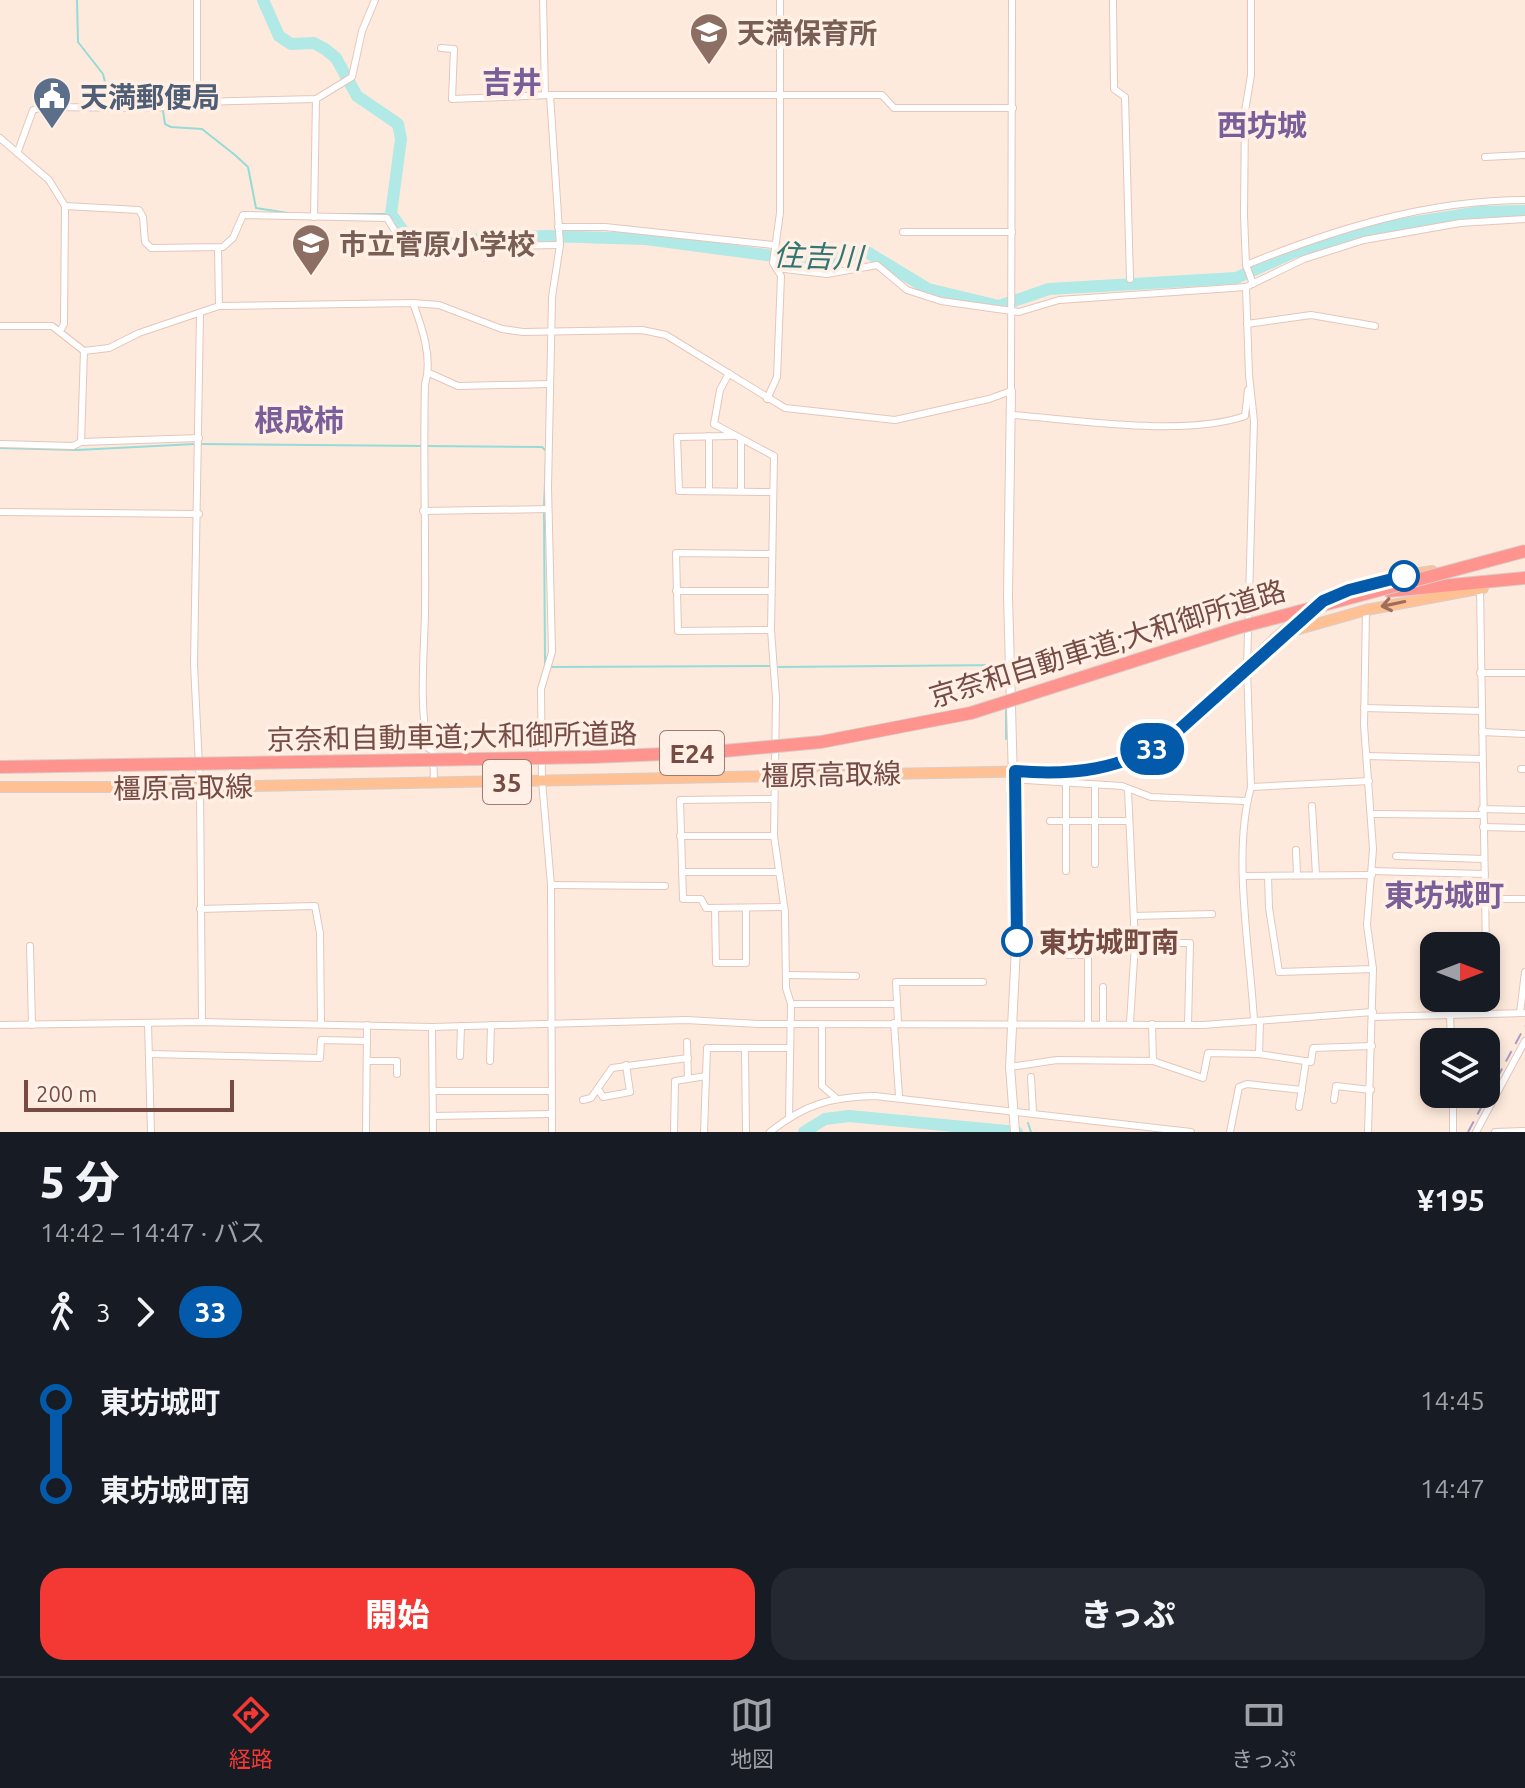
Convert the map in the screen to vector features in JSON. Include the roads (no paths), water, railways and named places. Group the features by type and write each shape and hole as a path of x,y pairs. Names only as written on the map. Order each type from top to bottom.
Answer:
{"highway":[{"name":"E24","path":"1364,594 1525,553"},
{"name":"E24","path":"1364,594 1524,583"},
{"name":"京奈和自動車道;大和御所道路","path":"0,767 608,756 821,742 983,709 1237,628 1364,594"}],"main road":[{"name":"橿原高取線","path":"0,787 200,787 1093,770 1135,758 1171,737 1323,601 1349,590 1525,553"},
{"name":"橿原高取線","path":"1280,637 1306,625 1366,610 1480,588 1524,583"}],"street":[{"path":"197,0 197,102"},
{"path":"18,151 33,110 156,108 197,102 316,99 352,77 362,31 375,0"},
{"path":"543,0 547,95 560,245 552,297 545,509 552,652 541,689 542,781 551,885 552,1132"},
{"path":"767,399 777,377 781,276 776,268 773,245 780,213 780,0"},
{"path":"1012,0 1012,415 1008,596 1015,771 1017,976 1010,1067 1015,1132"},
{"path":"1113,0 1114,89 1125,97 1130,279"},
{"path":"1251,0 1251,75 1245,111 1246,265 1250,285 1247,324 1254,421 1247,668 1251,787 1245,801 1245,876 1259,1054"},
{"path":"441,48 454,49 452,99 547,95 882,95 894,108 1013,108"},
{"path":"314,217 316,99"},
{"path":"0,138 49,180 65,206 64,324 60,331"},
{"path":"1485,157 1525,155"},
{"path":"1246,265 1312,238 1373,219 1525,200"},
{"path":"65,206 139,210 145,242 151,248 207,245 218,248 233,238 243,215 387,218 401,241 423,254 483,246 560,245"},
{"path":"776,268 827,274 877,265 907,290 941,301 1012,312 1044,302 1250,285 1304,259 1364,240 1460,223 1525,219"},
{"path":"558,227 605,227 773,245"},
{"path":"903,232 1012,232"},
{"path":"218,248 219,306"},
{"path":"0,326 52,326 84,351 109,348 139,333 219,306 413,303 439,305 502,329 552,334 642,330 666,335 785,408 895,420 989,399 1011,391"},
{"path":"413,303 421,325 429,373 423,511 425,735 428,748 433,751 434,782"},
{"path":"200,313 199,514 194,664 200,787 202,1022"},
{"path":"1247,324 1311,315 1375,326"},
{"path":"81,442 84,351"},
{"path":"429,373 458,386 550,384"},
{"path":"729,373 720,390 714,424 774,456 771,591 775,667 773,799 786,975 791,1004 789,1117"},
{"path":"1012,415 1146,424 1226,423 1245,416 1249,375"},
{"path":"709,436 709,491"},
{"path":"739,437 677,437 679,491 772,492"},
{"path":"739,437 741,491"},
{"path":"0,444 73,446 81,442 199,442"},
{"path":"423,511 545,509"},
{"path":"0,512 199,514"},
{"path":"771,630 678,631 676,553 772,554"},
{"path":"1480,588 1487,1013"},
{"path":"676,591 771,591"},
{"path":"1366,610 1364,708 1372,814 1372,873 1367,925 1373,969 1368,1132"},
{"path":"1480,673 1525,673"},
{"path":"1364,708 1481,711"},
{"path":"1482,732 1525,734"},
{"path":"1367,756 1482,759"},
{"path":"1015,771 1026,780 1122,786 1151,797 1245,801"},
{"path":"1251,787 1369,781"},
{"path":"1066,783 1066,871"},
{"path":"1095,785 1095,864"},
{"path":"1128,790 1135,943 1130,1023"},
{"path":"773,799 680,800 683,899 701,899 706,908 783,907"},
{"path":"1312,806 1316,875"},
{"path":"1372,814 1525,810"},
{"path":"1050,821 1128,821"},
{"path":"1483,827 1525,828"},
{"path":"680,836 774,836"},
{"path":"1296,850 1297,875"},
{"path":"1396,856 1484,859"},
{"path":"682,872 777,872"},
{"path":"1245,876 1485,874"},
{"path":"1268,876 1269,908 1279,972 1373,969"},
{"path":"551,885 665,886"},
{"path":"1485,899 1525,899"},
{"path":"200,909 220,905 315,906 320,933 321,1024"},
{"path":"715,908 716,963 746,963 746,908"},
{"path":"1134,916 1212,914"},
{"path":"1135,943 1190,943 1188,1025"},
{"path":"30,946 32,1025"},
{"path":"1068,955 1088,955 1088,1023"},
{"path":"0,1025 202,1022 432,1027 686,1020 822,1024 1188,1025 1373,1014 1522,1013 1525,972"},
{"path":"786,975 856,976"},
{"path":"899,1096 896,982 983,982"},
{"path":"1103,987 1103,1023"},
{"path":"791,1004 897,1004"},
{"path":"1450,1014 1450,1028"},
{"path":"148,1023 151,1132"},
{"path":"822,1024 822,1086 835,1097"},
{"path":"1152,1024 1153,1061"},
{"path":"366,1132 367,1025"},
{"path":"490,1061 491,1025"},
{"path":"460,1056 461,1026"},
{"path":"432,1027 433,1132"},
{"path":"149,1054 320,1058 321,1040 367,1041"},
{"path":"1476,1132 1525,1041"},
{"path":"687,1042 688,1077"},
{"path":"1010,1067 1057,1060 1153,1061 1203,1078 1208,1053 1259,1054 1311,1062 1313,1048 1372,1046"},
{"path":"704,1132 707,1048 790,1048"},
{"path":"745,1048 746,1132"},
{"path":"583,1100 598,1089 612,1068 688,1058"},
{"path":"367,1061 397,1061 397,1074"},
{"path":"1299,1107 1306,1061"},
{"path":"598,1089 603,1097 630,1092 626,1065"},
{"path":"674,1132 675,1081 706,1076"},
{"path":"1031,1077 1033,1113"},
{"path":"1230,1132 1239,1087 1247,1084 1302,1090"},
{"path":"1334,1100 1336,1086 1371,1090"},
{"path":"433,1091 551,1091"},
{"path":"770,1132 789,1117 835,1097 899,1096 1191,1132"},
{"path":"1454,1108 1455,1132 1464,1132"},
{"path":"433,1116 551,1114"},
{"path":"1495,1132 1525,1131"}],"waterway":[{"path":"77,0 78,42 103,74 108,94 158,99 161,105"},
{"name":"住吉川","path":"263,0 279,36 291,44 314,43 325,49 336,58 357,96 398,124 401,139 391,214 412,243 545,236 646,239 818,262 867,252 928,289 999,306 1049,289 1236,278 1292,253 1366,230 1480,212 1525,211"},
{"path":"163,111 165,124 202,129 248,167 256,208 288,213"},
{"path":"338,214 391,214"},
{"path":"0,448 77,450 195,444"},
{"path":"201,444 542,447 545,450"},
{"path":"544,506 546,460"},
{"path":"544,512 545,664 549,667 770,666"},
{"path":"776,667 1005,665"},
{"path":"1006,707 1006,739"},
{"path":"1007,793 1011,924"},
{"path":"804,1132 825,1119 849,1116 1017,1132"},
{"path":"1028,1123 1031,1132"}],"railway":[{"path":"1468,1132 1525,1026"}],"place":[{"name":"天満保育所","path":"709,66"},
{"name":"天満郵便局","path":"52,130"},
{"name":"市立菅原小学校","path":"311,277"},
{"name":"東坊城町南","path":"1017,941"}],"district":[{"name":"吉井","path":"512,82"},
{"name":"西坊城","path":"1262,125"},
{"name":"根成柿","path":"299,420"},
{"name":"東坊城町","path":"1444,895"}]}
